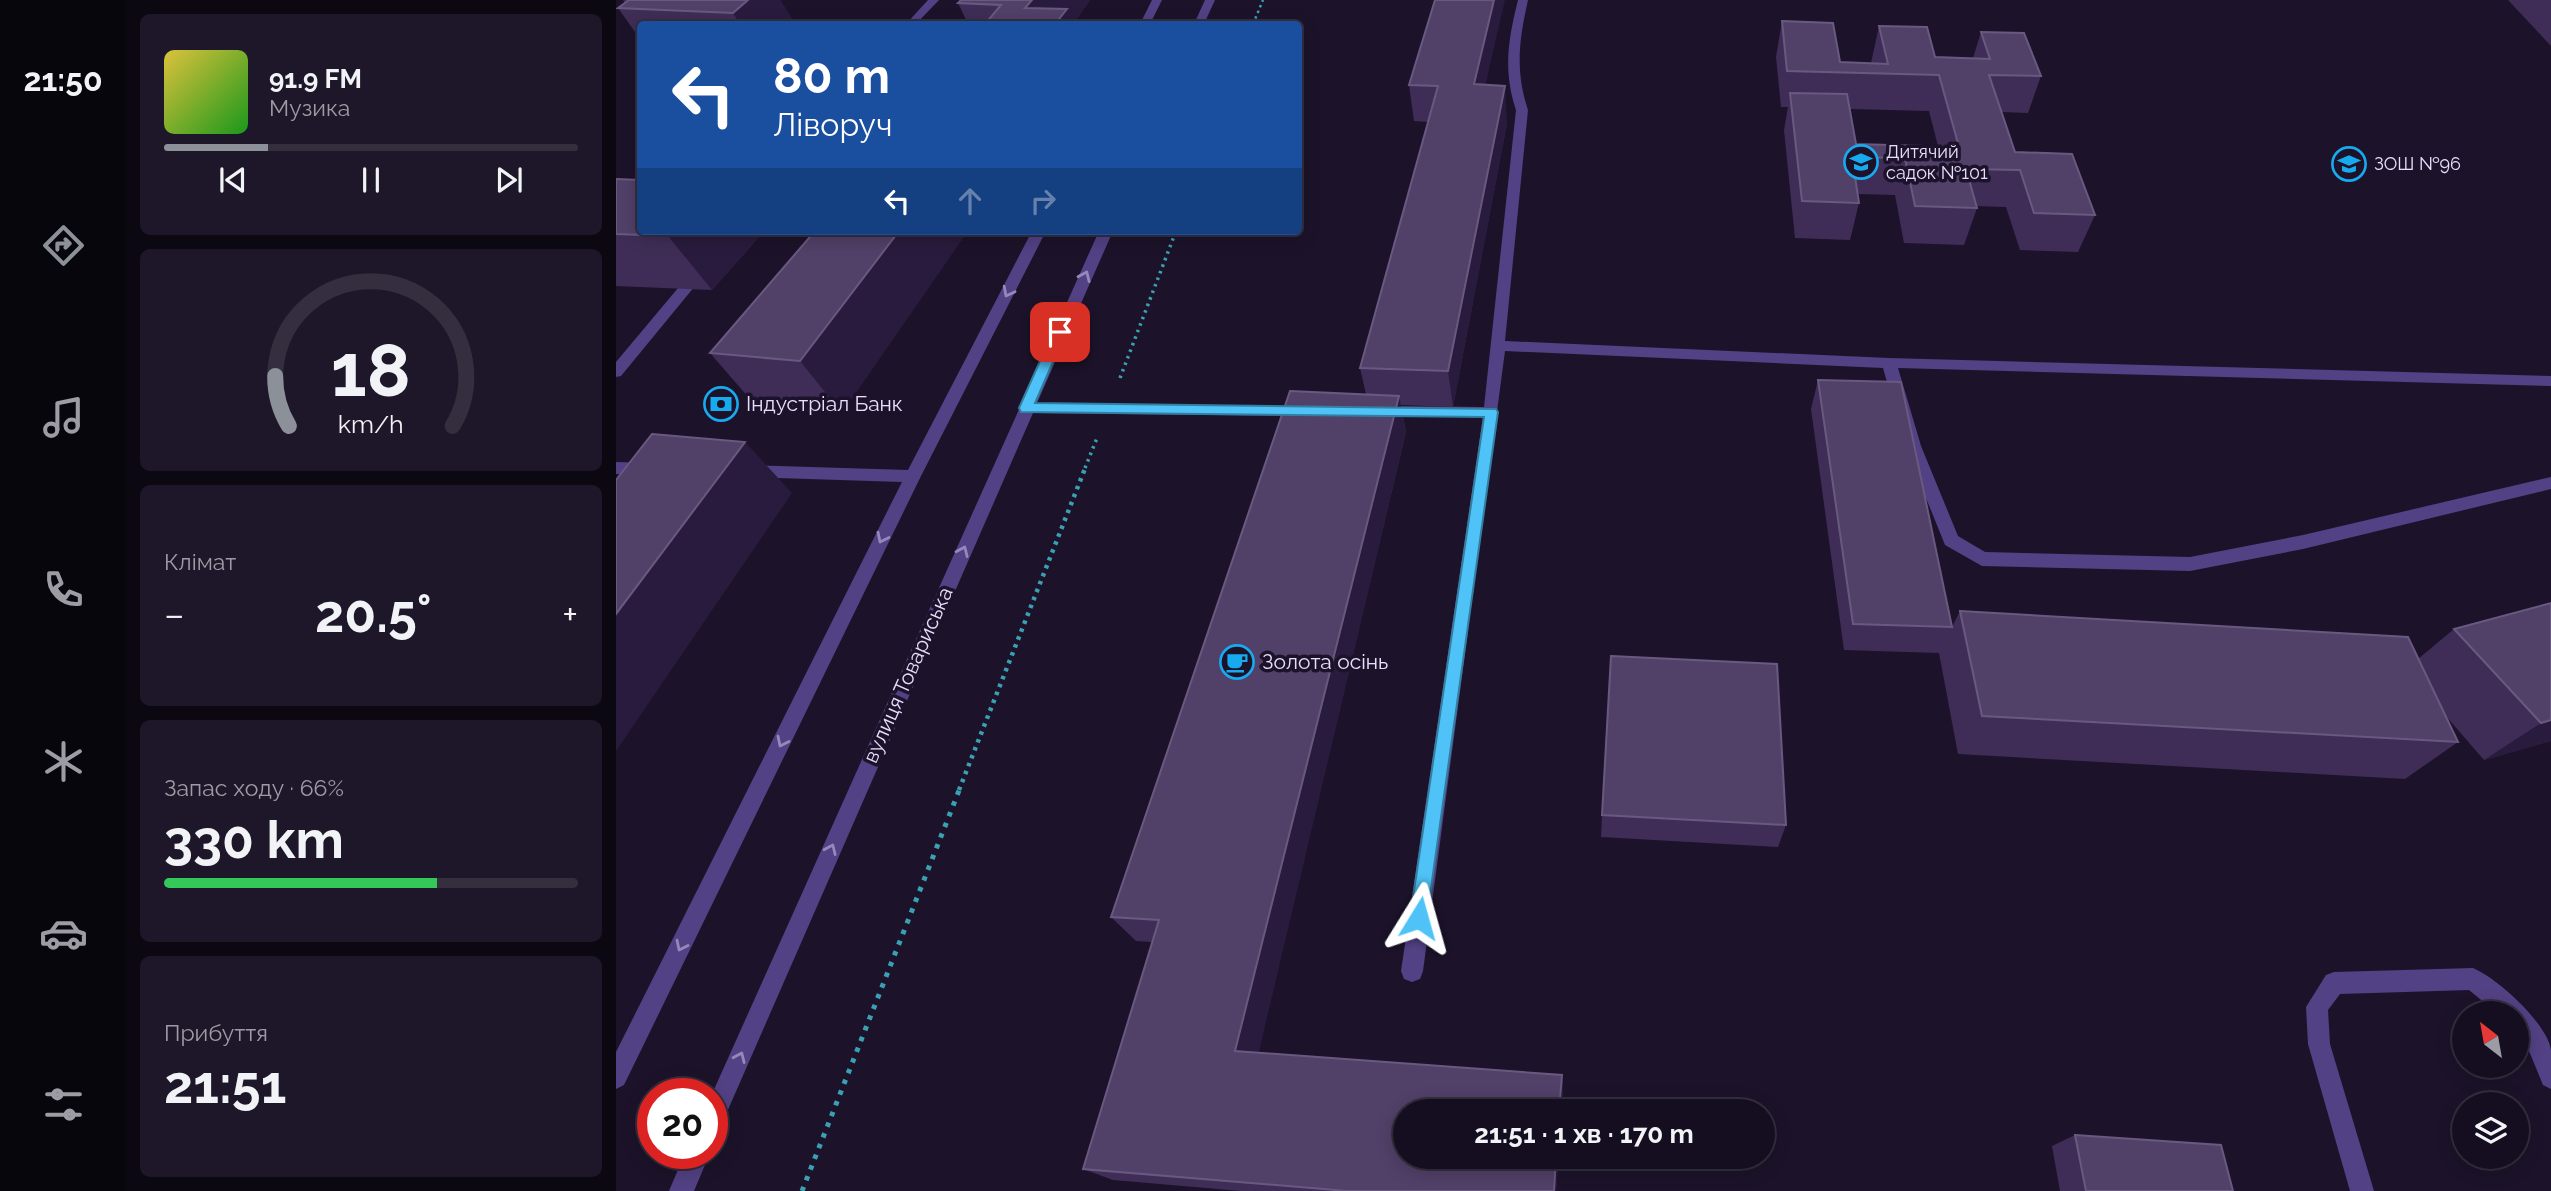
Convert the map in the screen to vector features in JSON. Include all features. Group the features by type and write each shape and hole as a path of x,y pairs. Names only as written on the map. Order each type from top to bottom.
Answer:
{"street":[{"path":"914,21 934,0"},
{"path":"1146,21 1157,0"},
{"path":"1200,21 1210,0"},
{"path":"1412,971 1499,346 1522,110 1511,80 1510,55 1523,0"},
{"path":"616,1077 914,476 1037,235"},
{"name":"вулиця Товариська","path":"728,1084 1104,235"},
{"path":"616,372 707,261"},
{"path":"1499,346 1889,363 2551,381"},
{"path":"1889,363 1913,446 1951,540 1982,559 2190,564 2302,542 2551,483"},
{"path":"1026,408 1327,411"},
{"path":"1368,411 1491,412"},
{"path":"616,468 670,469"},
{"path":"738,471 914,476"},
{"path":"2362,1191 2319,1044 2317,1007 2334,983 2473,979 2499,1001"},
{"path":"2529,1033 2537,1043 2551,1077"},
{"path":"681,1191 691,1169"}],"path":[{"path":"1255,21 1263,0"},
{"path":"802,1191 1109,409 1174,235"}],"building":[{"path":"629,0 748,0 733,13 618,8"},
{"path":"961,0 1032,0 1025,8 1067,9 1057,21 988,21 1001,5 958,3"},
{"path":"1435,0 1494,0 1474,84 1505,86 1448,371 1360,368 1438,86 1409,85"},
{"path":"1782,21 1833,23 1840,62 1888,64 1879,26 1927,27 1935,57 1990,59 1981,32 2024,33 2041,76 1989,75 2015,152 2072,154 2095,215 2034,213 2020,170 1966,169 1977,208 1915,206 1905,158 1852,157 1859,203 1802,201 1790,93 1847,94 1856,144 1959,147 1939,75 1787,71"},
{"path":"616,179 637,180 637,235 616,234"},
{"path":"812,235 896,235 800,361 710,353"},
{"path":"1818,380 1901,382 1952,627 1853,624"},
{"path":"1290,391 1399,396 1235,1051 1562,1075 1560,1099 1393,1099 1393,1169 1555,1169 1554,1191 1347,1191 1083,1169 1159,920 1111,917"},
{"path":"652,434 745,442 616,614 616,480"},
{"path":"2551,603 2551,720 2541,723 2454,629"},
{"path":"1960,611 2408,637 2458,742 1982,716"},
{"path":"1611,656 1777,664 1786,825 1602,815"},
{"path":"2075,1135 2221,1145 2233,1191 2086,1191"}],"place":[{"name":"Дитячий садок №101","path":"1861,162"},
{"name":"ЗОШ №96","path":"2349,164"},
{"name":"Індустріал Банк","path":"721,404"},
{"name":"Золота осінь","path":"1237,662"}],"route":[{"path":"1060,332 1026,408 1491,412 1419,918"}]}
